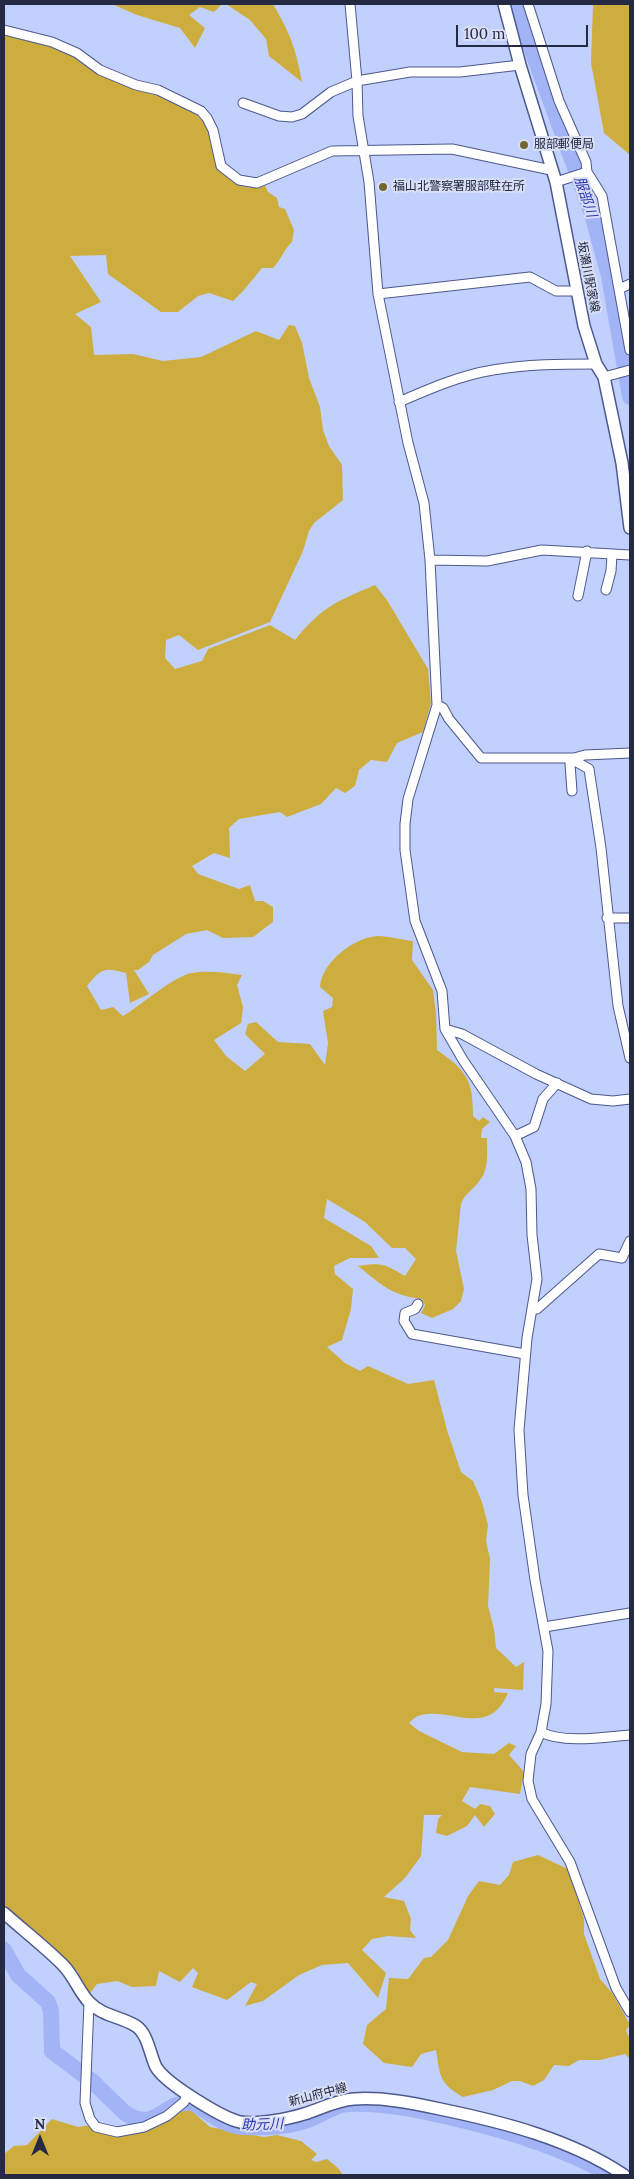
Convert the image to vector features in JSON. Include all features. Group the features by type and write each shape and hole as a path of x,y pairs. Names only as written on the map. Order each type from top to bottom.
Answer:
{"main road":[{"name":"坂瀬川駅家線","path":"504,4 551,170 560,181 584,326 596,364 609,375 627,463 630,528"},
{"name":"新山府中線","path":"4,1913 64,1966 89,2003 111,2016 137,2026 142,2033 157,2068 170,2083 229,2118 241,2122 265,2121 303,2115 338,2101 355,2099 410,2102 488,2120 559,2142 586,2153 624,2175"}],"street":[{"path":"350,4 358,116 369,182 378,294 399,402 424,503 430,560 437,705 408,799 405,824 405,850 416,921 442,991 445,1029 463,1060 515,1136 526,1162 531,1189 532,1235 538,1279 525,1354 519,1430 523,1495 535,1580 548,1651 548,1678 541,1732 531,1754 528,1781 532,1799 570,1862 616,1988 630,2012"},
{"path":"528,4 559,101 586,162 585,173 602,196 630,350"},
{"path":"4,30 52,42 77,54 100,70 136,85 158,90 200,111 207,118 213,130 220,166 239,180 257,183 270,179 332,151 452,149 551,170"},
{"path":"243,103 279,116 292,117 302,114 331,92 357,81 410,72 460,72 520,65"},
{"path":"560,181 585,173"},
{"path":"378,294 530,277 556,291 577,291"},
{"path":"619,289 630,284"},
{"path":"399,402 461,378 493,370 541,364 596,364"},
{"path":"609,375 630,370"},
{"path":"430,560 487,561 542,550 587,551 612,556 630,555"},
{"path":"578,596 587,551"},
{"path":"606,590 611,571 612,556"},
{"path":"437,705 443,708 449,720 481,758 574,758 585,755 630,753"},
{"path":"572,791 570,764 574,758"},
{"path":"574,758 575,761 589,769 601,848 607,918 618,1006 630,1058"},
{"path":"607,918 630,918"},
{"path":"445,1029 462,1034 557,1084 591,1099 613,1101 630,1099"},
{"path":"515,1136 534,1127 543,1099 557,1084"},
{"path":"534,1308 537,1309 599,1254 622,1258 630,1241"},
{"path":"418,1304 415,1309 405,1313 404,1321 412,1334 525,1354"},
{"path":"544,1627 630,1613"},
{"path":"541,1732 549,1736 591,1739 630,1736"},
{"path":"89,2003 88,2066 85,2103 90,2119 96,2127 117,2132 144,2127 167,2116 184,2102 188,2094"}],"shaded area":[{"path":"112,4 222,4 214,12 200,7 189,15 205,28 195,48 180,28 137,15"},
{"path":"226,4 273,4 292,42 302,82 269,56 266,39 250,20"},
{"path":"593,4 630,4 630,155 604,133 591,63"},
{"path":"4,34 52,45 158,91 194,112 208,126 218,167 245,187 257,188 265,185 268,192 277,198 279,207 285,209 294,230 292,242 276,265 273,268 262,268 233,301 209,293 198,296 178,312 161,312 108,274 106,255 70,256 101,302 75,314 91,327 94,355 133,354 163,361 201,357 256,331 279,340 289,325 295,326 302,343 309,378 320,407 323,430 329,446 342,465 343,500 314,523 309,531 303,551 270,622 198,650 179,635 166,640 165,658 175,669 202,661 208,649 270,625 295,640 322,612 340,601 375,585 387,600 428,669 431,703 423,732 397,743 387,762 371,760 359,770 355,786 345,793 336,788 321,804 287,817 280,812 239,819 229,828 230,858 214,853 192,866 198,874 239,889 250,885 255,901 263,901 273,907 273,922 253,937 223,938 207,930 186,934 153,955 149,962 138,970 134,970 149,994 130,1003 126,973 104,970 87,986 101,1010 113,1007 123,1016 167,985 185,975 217,972 242,975 237,985 243,1007 241,1023 214,1040 226,1056 245,1071 265,1054 245,1034 248,1024 256,1022 278,1042 310,1044 325,1065 328,1043 323,1011 332,1007 333,998 320,987 326,969 349,946 369,937 382,936 413,941 412,960 433,990 437,1050 455,1064 466,1077 472,1093 473,1116 479,1121 483,1117 490,1122 482,1129 481,1138 487,1138 485,1171 480,1180 464,1197 461,1204 456,1251 464,1289 461,1301 453,1309 432,1318 421,1313 425,1305 422,1299 395,1292 358,1266 383,1265 405,1276 416,1259 405,1248 392,1248 365,1222 327,1199 324,1218 371,1246 379,1258 350,1258 334,1266 335,1274 353,1289 351,1309 342,1340 327,1347 345,1363 360,1371 368,1366 408,1384 434,1380 447,1430 461,1472 473,1481 482,1502 488,1525 486,1541 490,1559 488,1606 494,1629 496,1648 516,1667 524,1662 523,1690 494,1688 494,1692 508,1693 500,1707 490,1715 479,1718 467,1718 430,1714 417,1717 409,1723 419,1731 462,1752 494,1754 509,1743 516,1746 509,1755 524,1772 520,1794 470,1787 462,1801 475,1809 480,1804 490,1806 495,1814 484,1827 475,1815 467,1826 447,1836 436,1833 438,1819 442,1815 424,1815 421,1856 405,1878 384,1897 404,1901 411,1919 410,1930 416,1938 388,1936 372,1939 362,1950 386,1973 378,1998 348,1963 322,1965 299,1975 263,2001 245,2006 257,1984 251,1982 227,2000 192,1987 198,1973 193,1968 180,1982 159,1971 156,1986 132,1987 117,1981 97,1984 90,1993 80,1984 78,1972 4,1907"},
{"path":"538,1855 568,1869 584,1919 584,1934 600,1979 613,1994 630,2025 626,2030 630,2040 630,2059 625,2054 600,2060 579,2060 569,2066 554,2065 544,2080 533,2086 520,2081 512,2081 493,2090 463,2097 449,2087 442,2078 436,2050 421,2054 412,2067 384,2063 363,2044 367,2025 386,2009 389,1978 408,1979 424,1958 431,1957 448,1940 468,1896 479,1881 500,1885 509,1875 513,1862"},
{"path":"186,2106 210,2127 264,2137 277,2135 301,2141 317,2154 311,2160 316,2162 327,2159 343,2175 4,2175 4,2154 14,2146 27,2145 52,2119 78,2127 91,2125 135,2131"}],"waterway":[{"name":"服部川","path":"515,4 592,214 609,276 630,397"},
{"name":"助元川","path":"4,1950 18,1975 48,2002 51,2011 52,2051 93,2082 125,2113 136,2118 145,2120 153,2118 173,2106 181,2103 191,2103 229,2124 245,2127 269,2127 301,2122 332,2108 347,2104 392,2106 422,2111 504,2131 576,2157 611,2175"}],"place":[{"name":"服部郵便局","path":"524,145"},
{"name":"福山北警察署服部駐在所","path":"383,187"}]}
